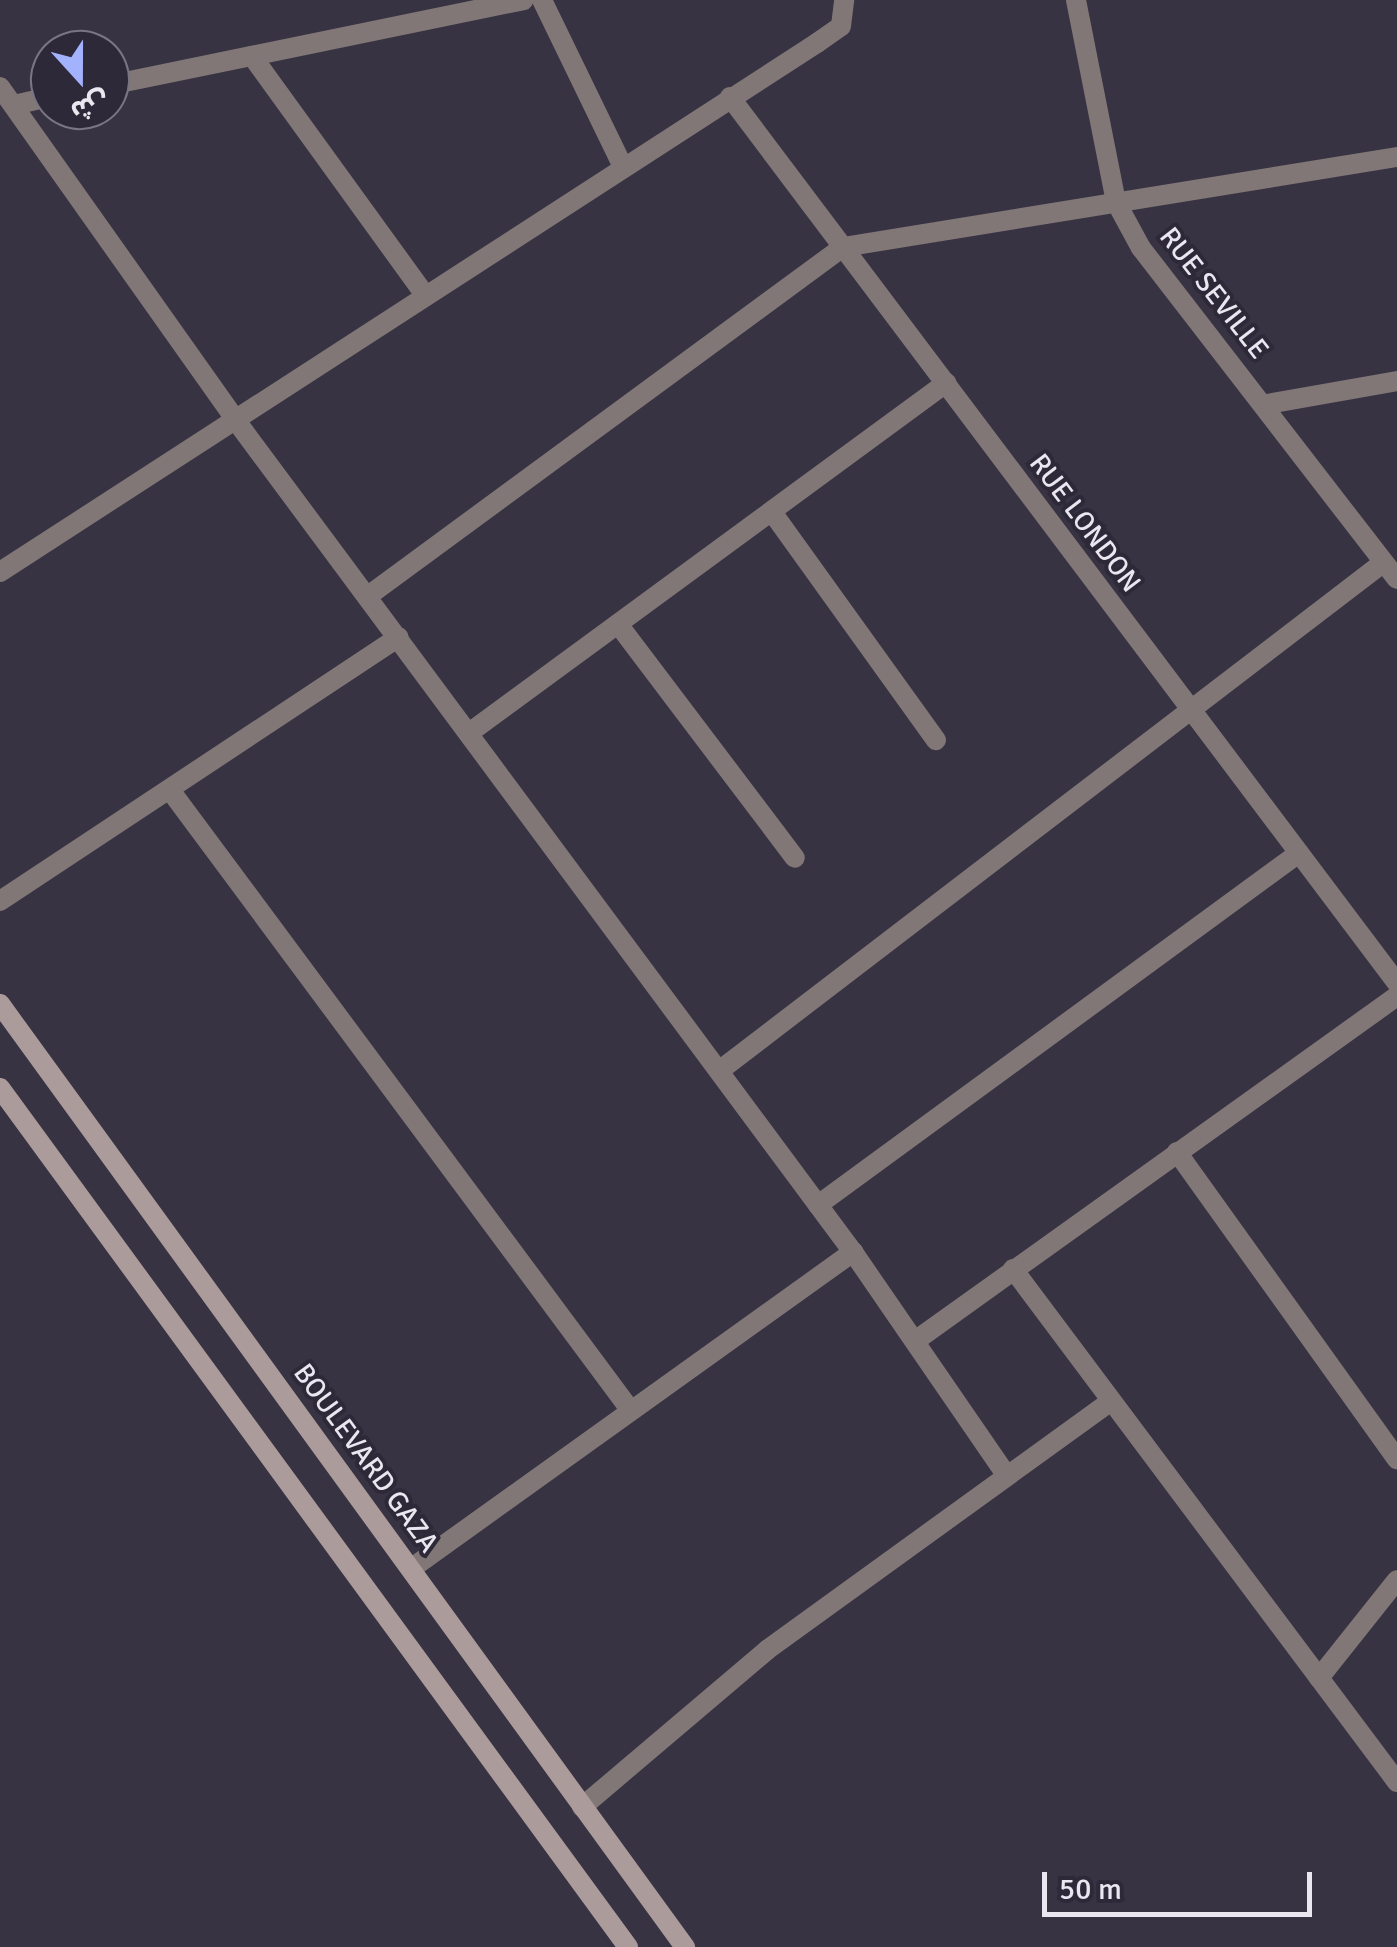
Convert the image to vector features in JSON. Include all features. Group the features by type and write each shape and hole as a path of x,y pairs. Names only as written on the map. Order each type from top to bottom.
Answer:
{"street":[{"path":"130,81 522,0"},
{"path":"542,0 622,165"},
{"path":"2,565 841,26 844,0"},
{"name":"RUE SEVILLE","path":"1076,0 1116,202 1140,248 1267,404 1397,579"},
{"path":"252,56 424,294"},
{"path":"0,87 234,418 853,1252 1006,1475"},
{"name":"RUE LONDON","path":"730,97 1397,982"},
{"path":"14,105 30,101"},
{"path":"368,596 842,246 1397,157"},
{"path":"1267,404 1397,382"},
{"path":"469,733 946,383"},
{"path":"772,512 936,740"},
{"path":"720,1071 1384,562"},
{"path":"618,624 795,858"},
{"path":"0,901 399,637"},
{"path":"170,790 631,1411"},
{"path":"818,1205 1300,853"},
{"path":"914,1341 1397,996"},
{"name":"BOULEVARD GAZA","path":"0,1004 685,1947"},
{"path":"0,1088 628,1947"},
{"path":"1177,1152 1397,1459"},
{"path":"412,1568 853,1252"},
{"path":"1012,1269 1397,1782"},
{"path":"582,1807 767,1650 1112,1401"},
{"path":"1319,1678 1397,1580"}]}
